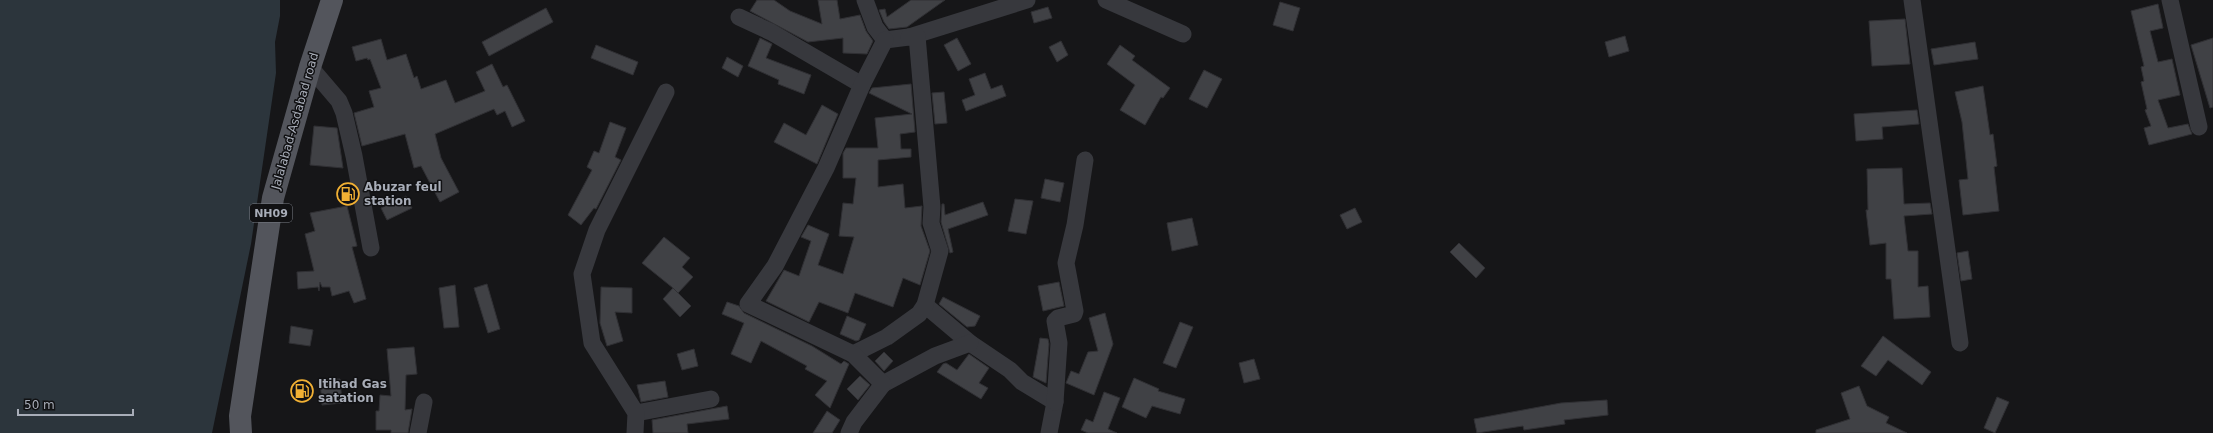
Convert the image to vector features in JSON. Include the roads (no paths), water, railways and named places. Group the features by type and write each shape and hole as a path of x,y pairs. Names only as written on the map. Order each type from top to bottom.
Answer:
{"main road":[{"name":"Jalalabad-Asdabad road","path":"241,433 240,416 273,198 310,68 332,0"}],"street":[{"path":"865,0 875,28 885,40"},
{"path":"909,37 1027,0"},
{"path":"1106,0 1183,34"},
{"path":"1912,0 1960,344"},
{"path":"2170,0 2199,127"},
{"path":"739,17 771,32 862,85"},
{"path":"853,354 887,337 919,314 925,305 940,251 931,223 932,207 917,36 885,40"},
{"path":"883,384 853,354 748,304 775,266 826,168 862,85 885,40"},
{"path":"310,68 339,101 344,113 354,156 371,248"},
{"path":"635,433 636,412 592,343 582,274 597,230 666,92"},
{"path":"1049,433 1055,402 1059,343 1055,321 1058,318 1074,314 1075,311 1066,263 1075,225 1085,160"},
{"path":"925,305 970,343 1010,370 1022,382 1055,402"},
{"path":"849,433 854,422 883,384 936,356 970,343"},
{"path":"636,412 711,398"},
{"path":"418,433 424,402"}],"place":[{"name":"Abuzar feul station","path":"348,194"},
{"name":"Itihad Gas satation","path":"302,391"}]}
